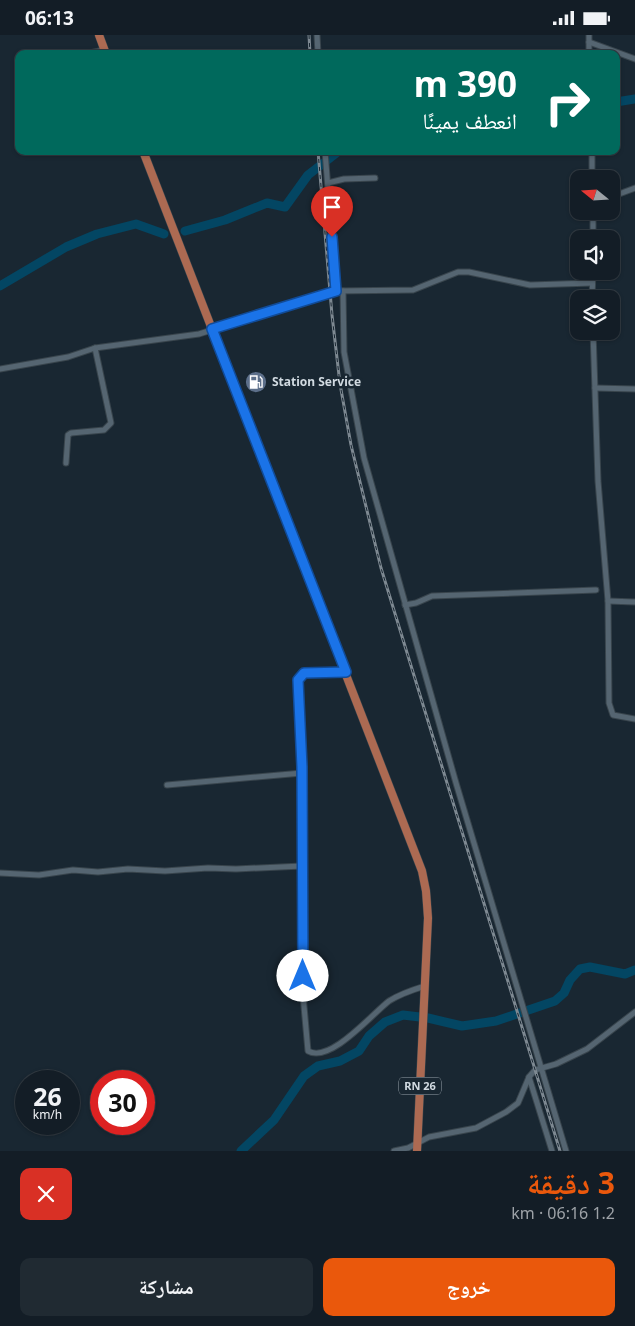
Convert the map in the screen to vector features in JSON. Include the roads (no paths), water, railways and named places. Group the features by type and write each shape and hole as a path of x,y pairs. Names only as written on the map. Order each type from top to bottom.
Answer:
{"main road":[{"path":"99,35 105,50"},
{"name":"RN 26","path":"146,155 422,871 428,918 417,1147"}],"street":[{"path":"317,35 318,50"},
{"path":"589,35 589,50"},
{"path":"589,41 612,50"},
{"path":"620,53 635,59"},
{"path":"325,155 336,291"},
{"path":"592,155 592,170"},
{"path":"328,183 344,179 375,178"},
{"path":"620,194 635,188"},
{"path":"0,369 68,357 95,348 169,340 199,334 336,291 413,290 463,271 530,285 592,283"},
{"path":"592,280 592,290"},
{"path":"343,291 344,352 364,458 405,605 566,1151"},
{"path":"593,340 598,481 608,601 610,711 618,717 635,719"},
{"path":"66,463 68,435 71,433 104,430 111,423 95,348"},
{"path":"595,388 635,389"},
{"path":"405,605 416,603 432,596 596,590"},
{"path":"608,601 635,603"},
{"path":"346,672 304,673 298,680 302,773 303,995 308,1051 311,1053 333,1049 389,1001 400,994 424,986"},
{"path":"167,785 302,773"},
{"path":"0,873 39,875 73,871 98,873 128,869 165,871 208,867 236,869 302,866"},
{"path":"394,1151 417,1147 429,1137 476,1128 506,1112 518,1103 529,1077 535,1070 587,1049 635,1012"},
{"path":"529,1077 552,1151"}],"waterway":[{"path":"620,101 635,99"},
{"path":"185,231 225,220 267,203 285,207 308,175 334,155"},
{"path":"0,286 66,247 97,234 136,224 164,234"},
{"path":"241,1151 274,1120 304,1076 318,1066 340,1061 359,1051 369,1036 385,1022 403,1015 428,1018 462,1026 496,1021 555,1001 564,993 570,980 580,969 590,967 625,974 635,970"}],"railway":[{"path":"309,35 310,50"},
{"path":"318,155 332,315 340,384 351,445 381,568 560,1151"}],"place":[{"name":"Station Service","path":"256,382"}]}
